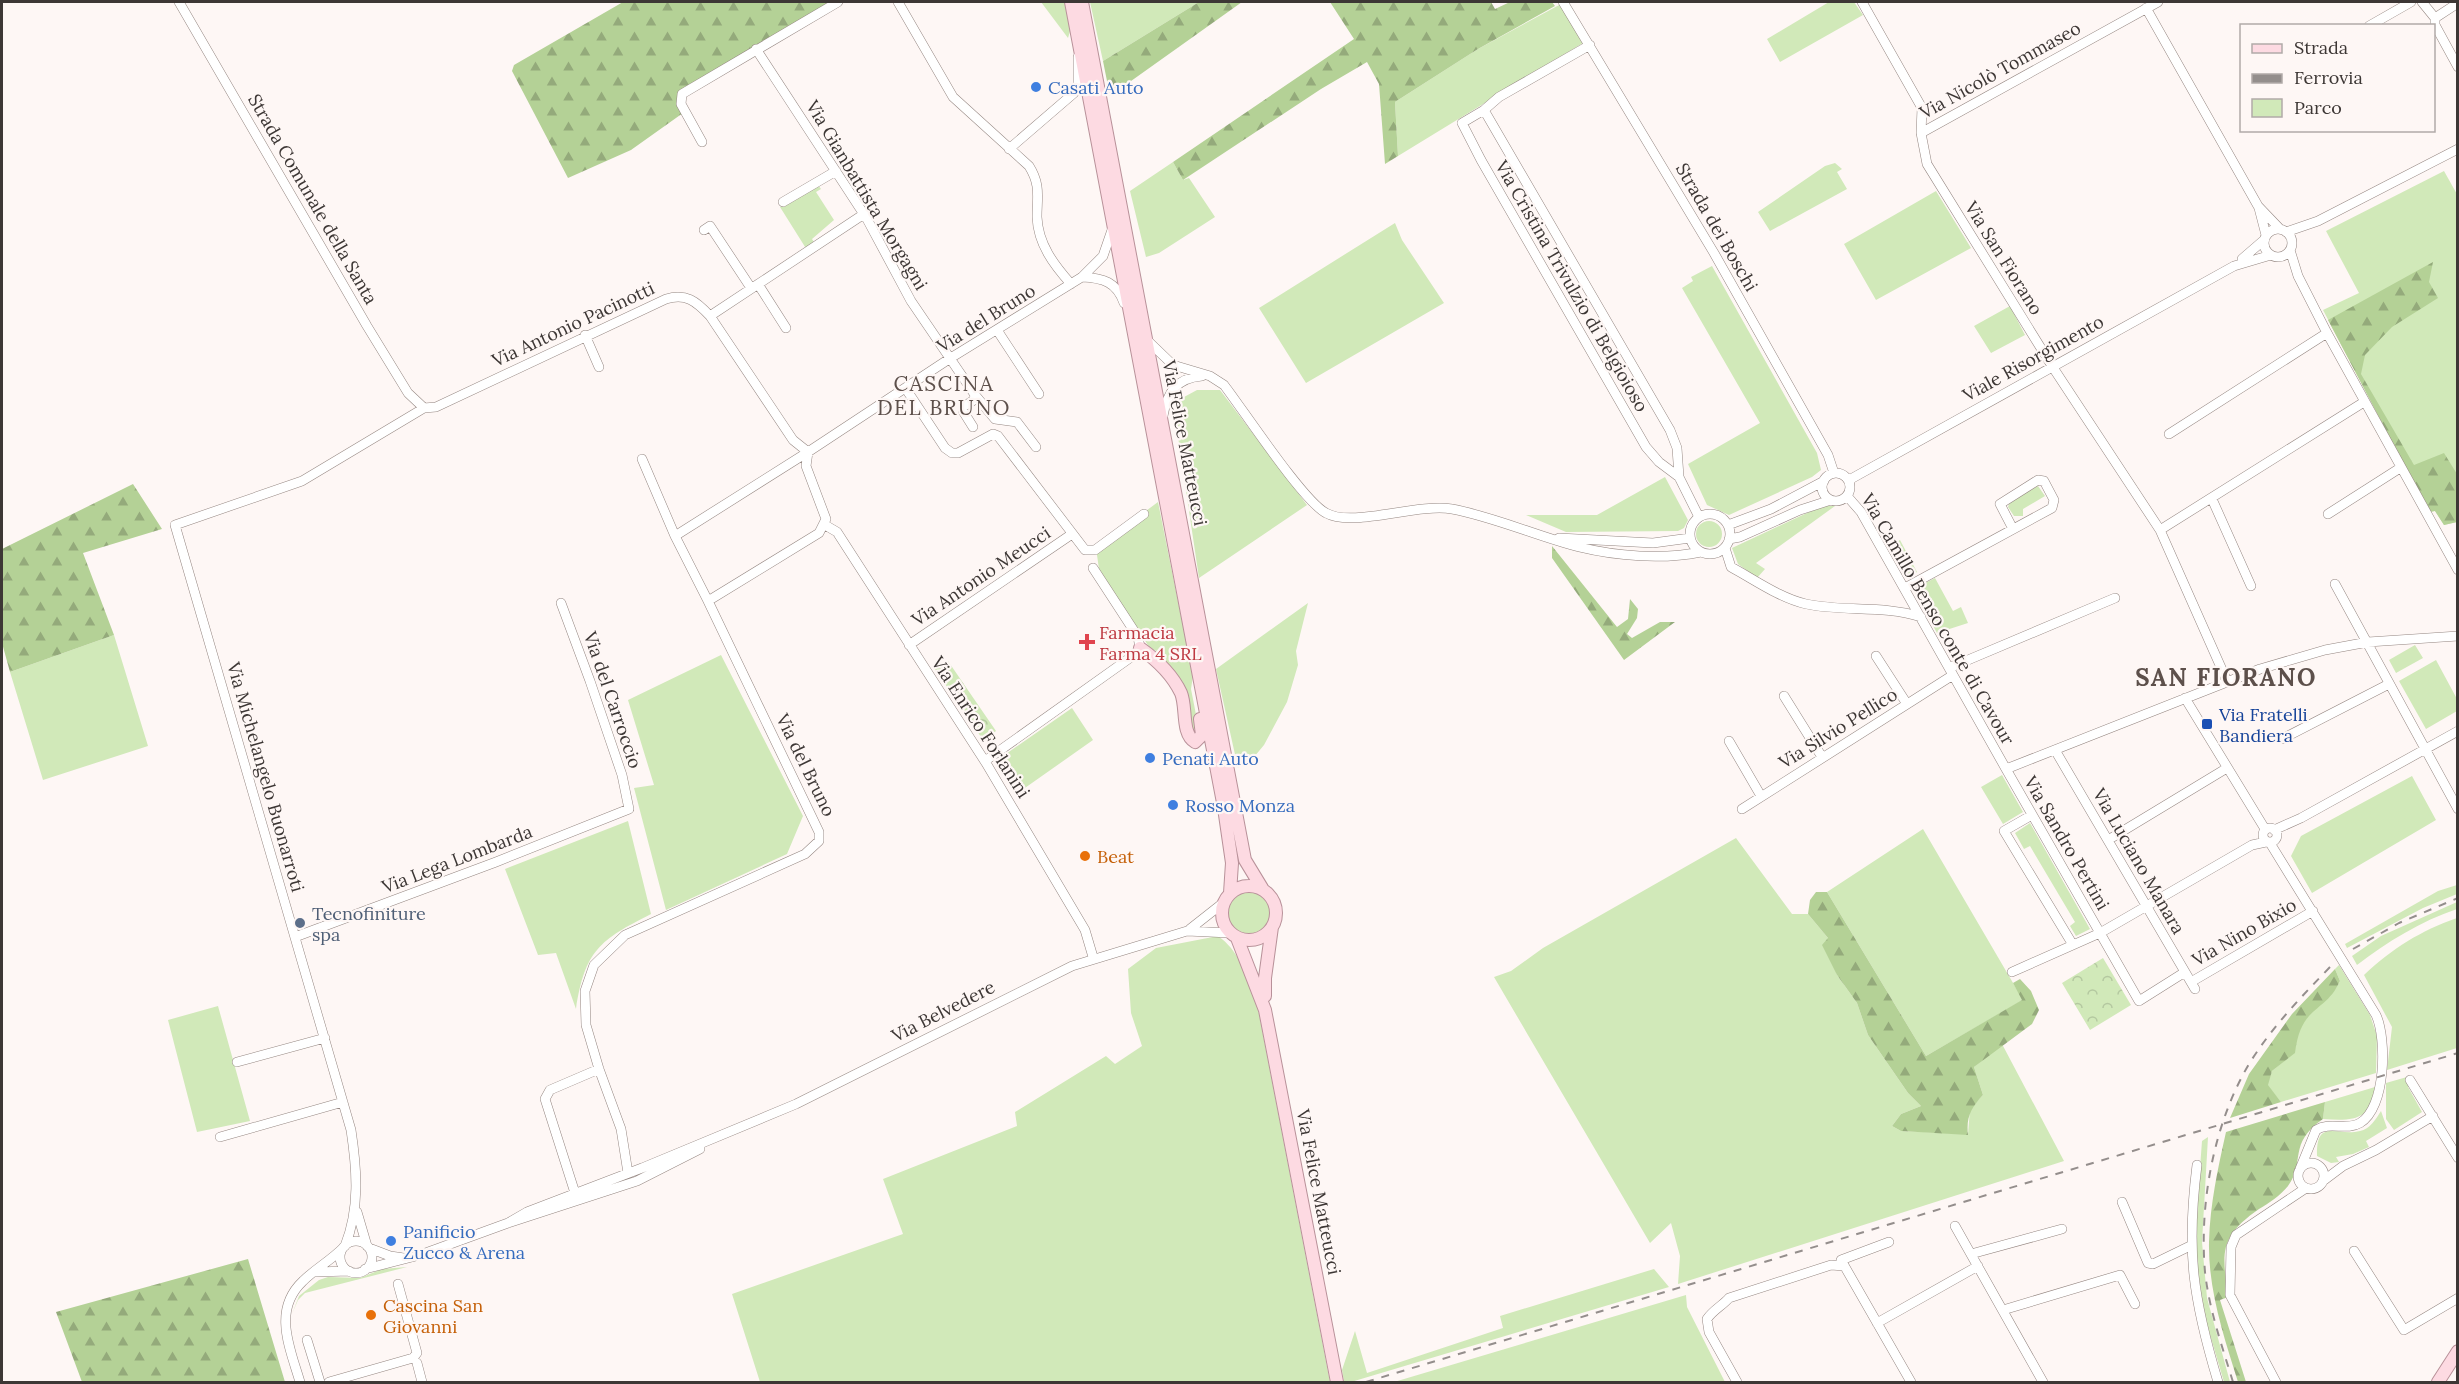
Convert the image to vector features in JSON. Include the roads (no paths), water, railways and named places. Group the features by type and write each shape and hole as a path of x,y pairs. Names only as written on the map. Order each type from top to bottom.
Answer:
{"main road":[{"name":"Via Felice Matteucci","path":"1071,2 1232,863 1222,916 1234,935 1265,1010"},
{"name":"Via Felice Matteucci","path":"1082,2 1163,416 1245,860 1262,888 1269,894 1276,910 1264,978 1265,1010 1337,1383"},
{"path":"1140,648 1163,666 1180,691 1188,735 1195,742 1202,734 1195,691 1199,677"},
{"path":"1227,898 1245,886 1262,888"},
{"path":"1234,935 1257,939 1272,927"},
{"path":"2438,1383 2457,1351"}],"street":[{"name":"Strada Comunale della Santa","path":"179,2 373,335 408,393 423,408"},
{"path":"702,142 681,104 682,94 838,2"},
{"path":"898,2 952,97 1029,166 1036,177 1040,190 1037,218 1044,249 1071,284"},
{"name":"Strada dei Boschi","path":"1563,2 1722,268 1828,455 1834,473"},
{"name":"Via San Fiorano","path":"1862,2 1922,108 1921,133 1927,164 2052,366 2160,530 2227,681"},
{"name":"Via Nicolò Tommaseo","path":"1921,133 2158,2"},
{"path":"2372,24 2411,2"},
{"path":"2422,2 2435,18 2435,25 2457,67"},
{"path":"2435,18 2457,3"},
{"path":"2146,8 2258,206 2283,231 2291,247 2298,276 2327,333 2457,570"},
{"path":"1009,149 1074,93 1078,84 1080,45"},
{"name":"Via Cristina Trivulzio di Belgioioso","path":"1590,45 1499,97 1484,110 1462,123 1646,447 1659,462 1679,477"},
{"name":"Via Gianbattista Morgagni","path":"756,50 864,214 911,301 949,359 995,419 1017,422 1036,447"},
{"name":"Via Cristina Trivulzio di Belgioioso","path":"1484,110 1670,430 1677,448 1679,477 1699,517"},
{"path":"2283,231 2318,221 2457,149"},
{"path":"783,202 836,171"},
{"path":"2258,206 2266,249 2298,276"},
{"path":"710,316 864,214"},
{"path":"2291,247 2318,221"},
{"path":"704,230 710,226 786,328"},
{"name":"Via del Bruno","path":"675,536 808,453 949,359 1082,277 1103,256 1110,243 1113,226"},
{"name":"Viale Risorgimento","path":"1849,480 2234,266 2265,238 2283,231"},
{"name":"Viale Risorgimento","path":"2234,266 2276,256 2291,247"},
{"path":"1082,277 1104,280 1120,292 1133,330"},
{"name":"Via Antonio Pacinotti","path":"175,525 302,481 423,408 436,407 585,335 676,296 693,300 710,316 793,440 808,453"},
{"path":"997,330 1039,394"},
{"path":"2169,434 2327,333"},
{"path":"585,335 599,367"},
{"path":"1147,340 1173,365 1210,376 1224,385 1301,488 1326,513 1345,517 1421,507 1444,508 1554,538 1578,547 1630,554 1680,555 1701,552 1709,554 1727,543 1800,510 1832,500 1840,500 1847,496 1851,487 1849,480 1841,474 1834,473 1824,481 1772,509 1728,525"},
{"path":"1163,416 1169,393 1176,384 1199,375 1210,376"},
{"path":"906,389 945,448 952,453 958,453 993,434 998,435 1085,550 1092,551 1144,514"},
{"path":"973,427 963,411 975,395"},
{"path":"2160,530 2364,402"},
{"path":"642,459 675,536 708,601 819,533 825,525 826,519 807,466 808,453"},
{"path":"2328,514 2400,468"},
{"path":"1905,588 2013,529 2055,504 2044,481 2038,480 2000,504 2013,529"},
{"path":"1824,481 1824,493 1832,500"},
{"name":"Via Camillo Benso conte di Cavour","path":"1847,496 1861,512 2006,769 2227,681 2325,650 2368,642 2457,636"},
{"path":"2212,499 2251,586"},
{"path":"1701,552 1690,538 1690,529 1699,517 1713,514 1728,525 1727,543 1731,567 1790,599 1808,604 1904,612 1921,617"},
{"name":"Via Michelangelo Buonarroti","path":"175,525 343,1102 356,1162 356,1204 344,1247"},
{"name":"Via Enrico Forlanini","path":"825,525 837,532 985,761 1085,930 1093,957"},
{"name":"Via Antonio Meucci","path":"909,645 1072,534"},
{"path":"1554,538 1653,543 1690,538"},
{"path":"985,761 1134,655 1140,648 1138,637 1093,568"},
{"path":"2335,584 2457,809"},
{"name":"Via Silvio Pellico","path":"1742,809 1907,704 1951,671 2115,598"},
{"name":"Via del Bruno","path":"628,1173 621,1129 599,1070 586,1025 585,997 591,969 625,935 805,854 819,842 819,832 708,601"},
{"name":"Via del Carroccio","path":"561,603 622,775 629,809"},
{"path":"1876,656 1907,704"},
{"path":"2282,739 2389,684"},
{"path":"1784,696 1822,758"},
{"path":"2185,698 2376,1015 2382,1036 2379,1094 2374,1110 2366,1119 2353,1126 2319,1128 2312,1135 2298,1180 2306,1188"},
{"path":"2012,972 2100,933 2457,731"},
{"path":"1730,741 1761,796"},
{"name":"Via Luciano Manara","path":"2055,750 2193,986"},
{"path":"2108,840 2227,768"},
{"name":"Via Sandro Pertini","path":"2006,769 2139,1001 2185,972"},
{"name":"Via Lega Lombarda","path":"295,937 496,862 629,809"},
{"path":"2032,815 2004,831 2073,945"},
{"name":"Via Belvedere","path":"1188,931 1227,898"},
{"name":"Via Nino Bixio","path":"2193,986 2313,911"},
{"name":"Via Belvedere","path":"508,1223 527,1212 720,1137 809,1098 970,1015 1093,957 1188,931 1234,935"},
{"path":"237,1062 325,1038"},
{"path":"575,1193 545,1099 550,1090 599,1070"},
{"path":"2410,1080 2457,1158"},
{"path":"220,1137 343,1102"},
{"path":"2276,1383 2230,1295 2233,1239 2306,1188 2317,1187 2343,1166 2376,1150 2433,1116"},
{"name":"Via Belvedere","path":"365,1269 410,1258 637,1181 670,1166 720,1137"},
{"path":"2308,1149 2319,1166 2323,1181"},
{"path":"2300,1169 2308,1163 2319,1166 2343,1166"},
{"path":"2197,1165 2190,1246 2198,1313 2218,1383"},
{"path":"594,1195 624,1180 628,1173 636,1176 670,1166"},
{"name":"Via Belvedere","path":"558,1208 575,1193"},
{"path":"2122,1202 2148,1263 2153,1264 2190,1246"},
{"name":"Via Michelangelo Buonarroti","path":"356,1204 368,1247"},
{"path":"1955,1226 2043,1383"},
{"path":"1971,1254 2062,1228"},
{"path":"300,1383 286,1337 286,1306 292,1292 344,1247 357,1241 390,1256 410,1258"},
{"path":"1889,1242 1841,1260 1911,1383"},
{"path":"344,1247 341,1262 351,1272"},
{"path":"316,1272 351,1272 365,1269 371,1259 368,1247"},
{"path":"2355,1251 2404,1330 2457,1298"},
{"path":"1737,1383 1709,1332 1707,1319 1712,1311 1721,1307 1729,1298 1831,1265 1844,1266"},
{"path":"1877,1323 1978,1266"},
{"path":"2003,1310 2120,1275 2135,1304"},
{"path":"329,1383 413,1358 417,1353 398,1284"},
{"path":"307,1340 320,1383"},
{"path":"417,1363 422,1383"}],"railway":[{"path":"2353,949 2399,923 2458,898"},
{"path":"2233,1382 2213,1314 2205,1272 2204,1219 2207,1191 2218,1138 2237,1087 2258,1050 2277,1025 2331,966"},
{"path":"1366,1382 2458,1053"}],"place":[{"name":"Casati Auto","path":"1036,87"},
{"name":"Farmacia Farma 4 SRL","path":"1087,642"},
{"name":"Via Fratelli Bandiera","path":"2207,724"},
{"name":"Penati Auto","path":"1150,758"},
{"name":"Rosso Monza","path":"1173,805"},
{"name":"Beat","path":"1085,856"},
{"name":"Tecnofiniture spa","path":"300,923"},
{"name":"Panificio Zucco & Arena","path":"391,1241"},
{"name":"Cascina San Giovanni","path":"371,1315"}],"district":[{"name":"CASCINA DEL BRUNO","path":"944,395"},
{"name":"SAN FIORANO","path":"2226,677"}]}
